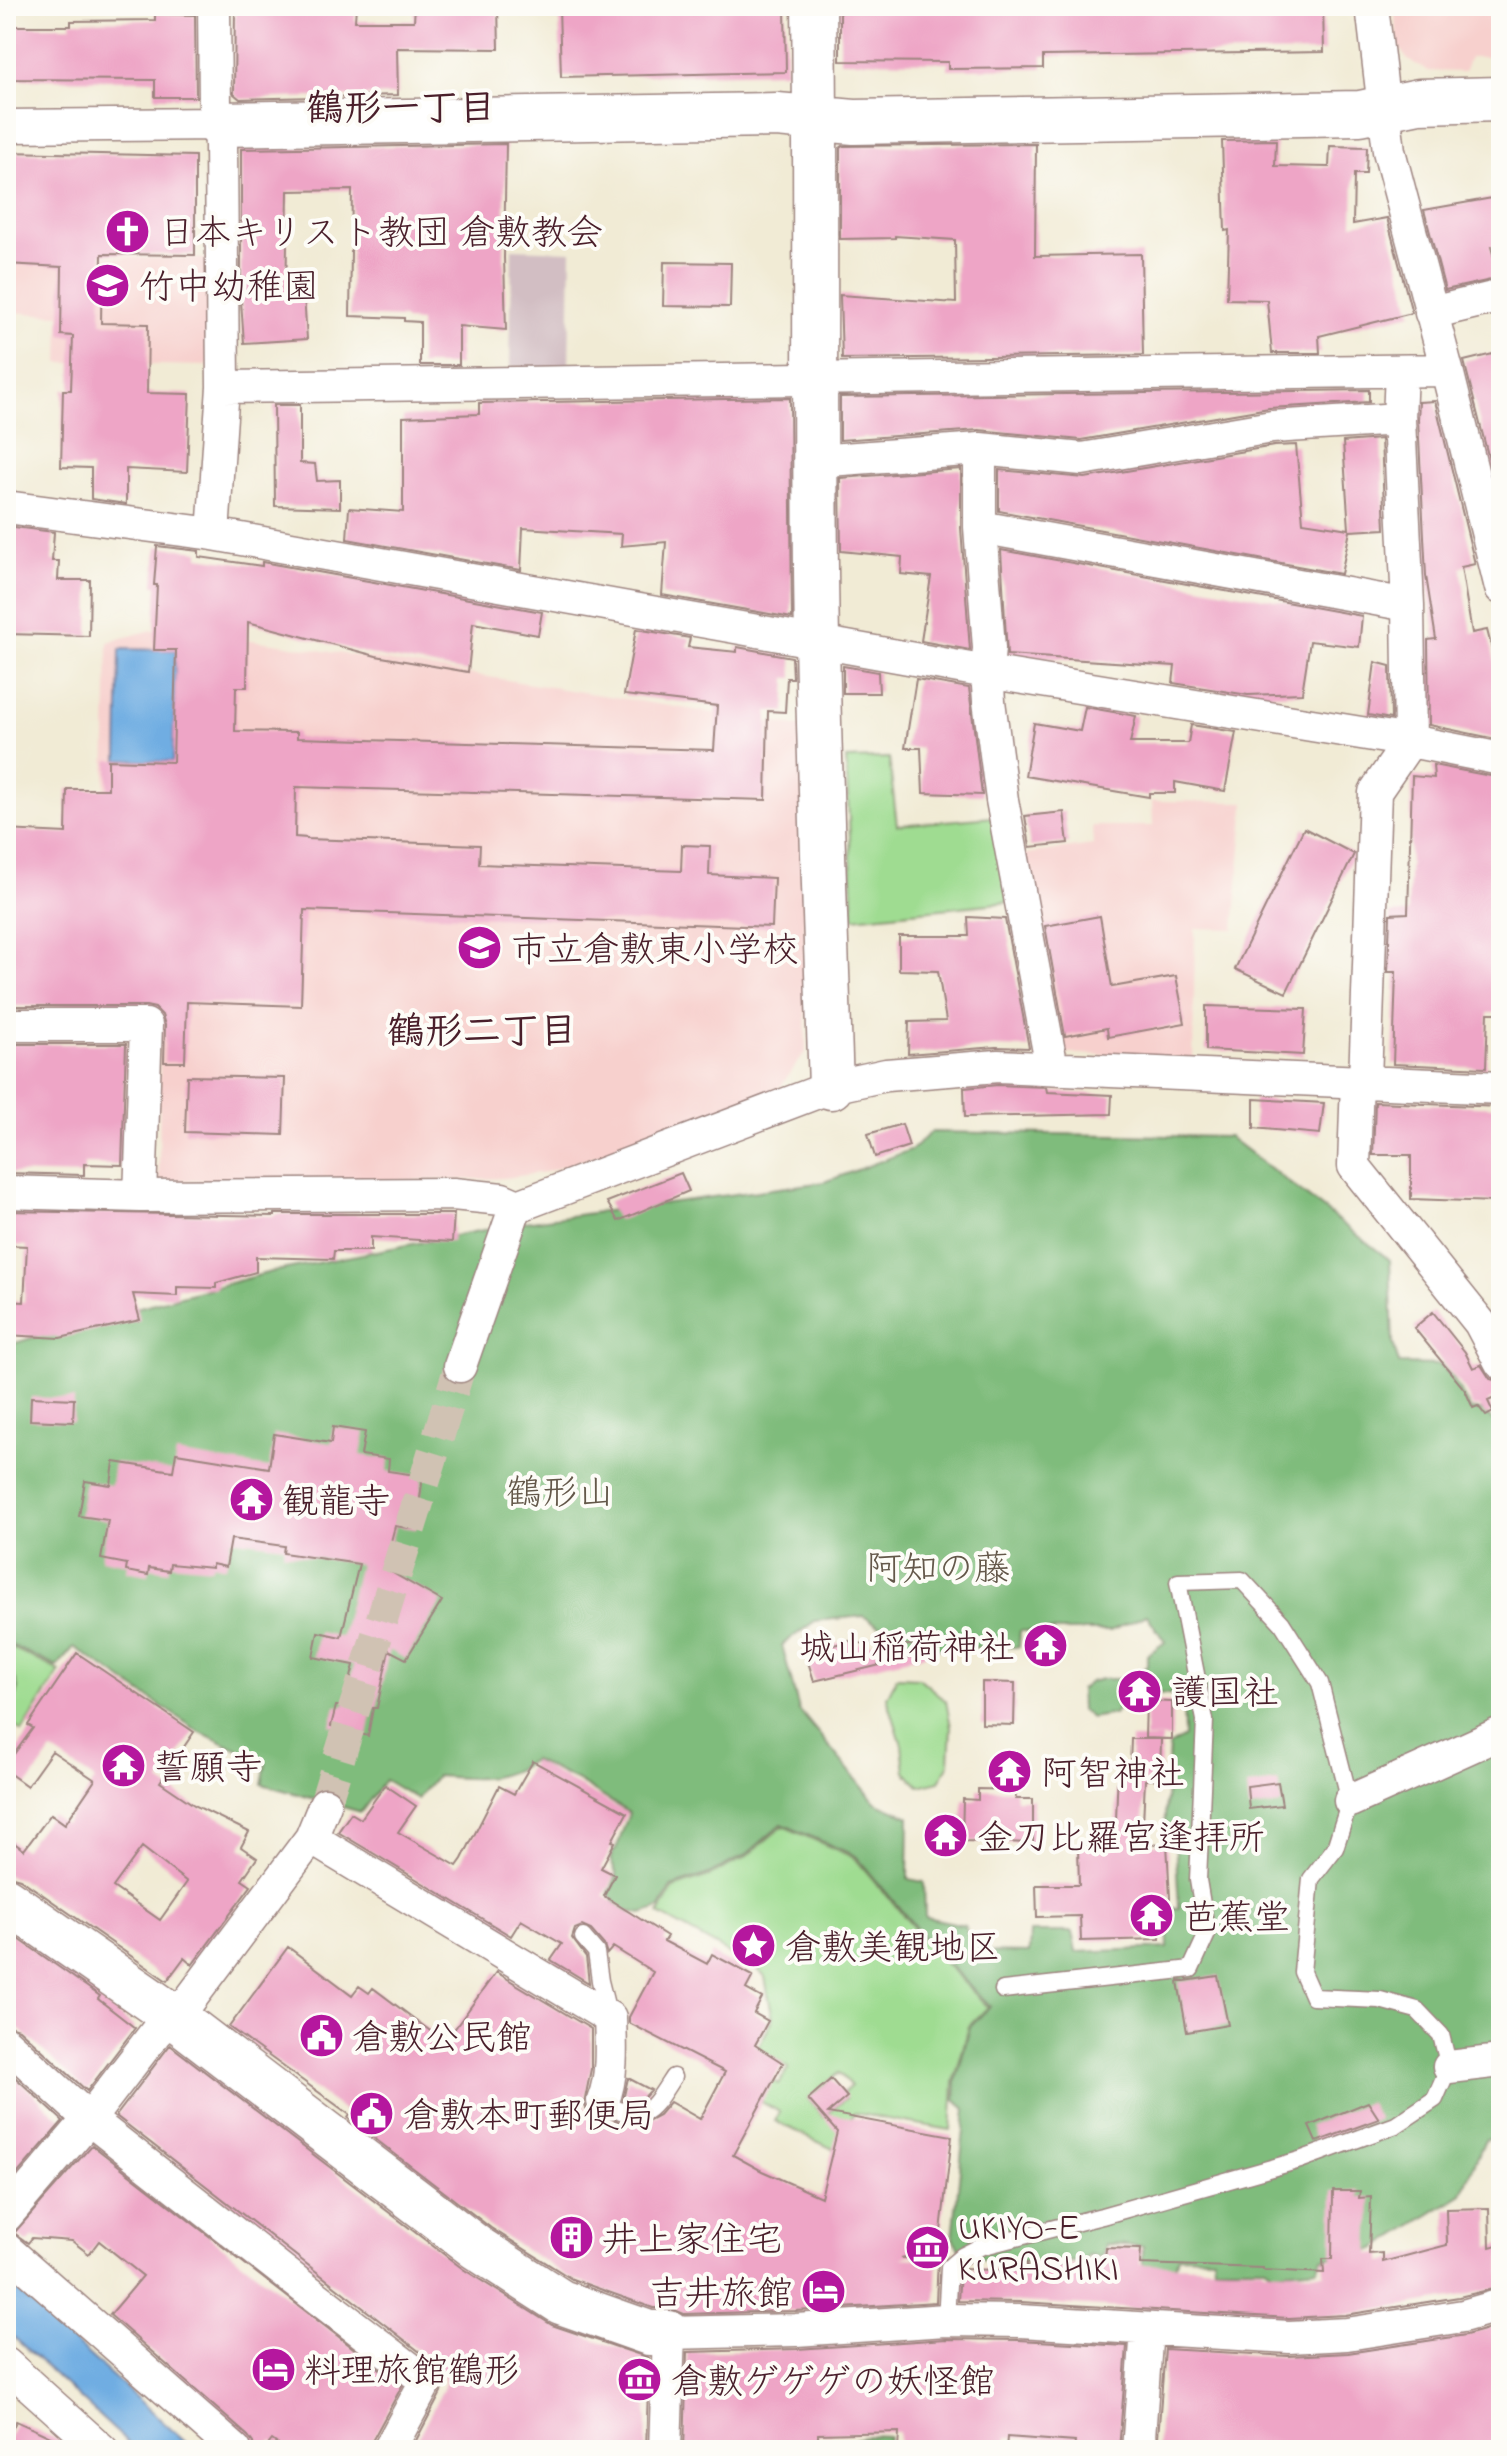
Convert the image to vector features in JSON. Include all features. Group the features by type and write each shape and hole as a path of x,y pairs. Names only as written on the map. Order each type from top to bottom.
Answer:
{"street":[{"path":"213,534 223,387 221,143 215,106 214,6"},
{"path":"814,6 817,642 831,1087"},
{"path":"1372,6 1389,151 1431,313 1494,532 1501,588"},
{"path":"6,126 777,115 869,122 1360,113 1419,101 1501,99"},
{"path":"1431,313 1501,296"},
{"path":"223,387 1447,370"},
{"path":"1401,371 1399,419 1408,605 1410,741 1375,792 1354,1166 1480,1323 1501,1363"},
{"path":"815,461 980,449 1082,459 1272,427 1399,419"},
{"path":"980,449 980,527 989,648 987,672 1002,800 1052,1068"},
{"path":"6,507 213,534 987,672 1410,741 1501,759"},
{"path":"980,527 1408,605"},
{"path":"6,1025 146,1025 140,1196"},
{"path":"460,1366 518,1206 831,1087 886,1075 998,1066 1501,1088"},
{"path":"6,1192 140,1196 453,1194 502,1199 518,1206"},
{"path":"1350,1801 1501,1733"},
{"path":"6,2216 89,2119 156,2032 189,2001 311,1838 325,1804"},
{"path":"311,1838 610,2018 611,2051 607,2092 603,2101"},
{"path":"6,1900 173,2016 378,2175 501,2264 561,2302 649,2333 796,2330 946,2320 1020,2321 1289,2337 1347,2334 1463,2316 1501,2305"},
{"path":"6,2043 89,2119 426,2381 389,2450"},
{"path":"1449,2067 1501,2061"},
{"path":"6,2249 235,2450"},
{"path":"1138,2450 1147,2329"},
{"path":"665,2450 669,2333"},
{"path":"6,2364 102,2450"}],"lane":[{"path":"946,2320 949,2267 971,2251 1300,2160 1396,2125 1435,2099 1449,2067 1441,2035 1417,2010 1380,2000 1313,1997 1302,1972 1311,1879 1335,1848 1350,1801 1320,1683 1282,1623 1242,1580 1178,1582 1205,1720 1198,1880 1207,1934 1191,1969 1003,1990"},
{"path":"583,1937 596,1952 610,2018"},
{"path":"603,2101 616,2109 640,2115 649,2111 673,2077"}],"shaded area":[{"path":"1394,6 1501,6 1501,57 1470,57 1464,72 1428,71 1407,59 1398,45"},
{"name":"竹中幼稚園","path":"6,216 57,256 210,259 208,366 59,363 60,315 6,312"},
{"path":"512,249 571,251 569,368 510,367"},
{"name":"市立倉敷東小学校","path":"152,630 274,643 802,727 806,1052 780,1087 674,1130 546,1172 455,1180 159,1180 160,1018 155,1017 156,879 103,878 108,642"},
{"path":"1152,801 1245,802 1234,929 1195,928 1193,1059 1056,1053 1019,855 1093,845 1092,826 1153,826"}],"green space":[{"path":"889,758 897,825 993,817 1008,902 854,918 846,759"},
{"name":"鶴形山","path":"931,1132 1229,1137 1390,1260 1393,1343 1399,1364 1441,1365 1452,1377 1471,1410 1482,1410 1501,1429 1501,2136 1485,2139 1462,2194 1375,2249 1322,2258 1317,2268 1274,2272 1265,2266 1214,2266 1213,2257 1178,2256 1174,2271 1143,2268 1143,2246 1105,2244 1102,2257 1088,2256 1083,2262 1033,2262 1006,2266 962,2252 953,2239 966,2109 955,2099 956,2081 970,2027 990,2006 936,1952 856,1856 782,1824 746,1855 709,1874 671,1887 660,1908 642,1914 621,1910 609,1893 617,1875 610,1859 629,1813 576,1780 533,1760 509,1773 486,1778 436,1776 417,1799 385,1780 361,1812 262,1784 266,1763 198,1731 74,1647 57,1667 6,1643 6,1346 271,1272 524,1222 825,1182 913,1149","holes":["1147,1615 1165,1642 1147,1655 1147,1666 1131,1679 1102,1679 1090,1682 1080,1690 1081,1710 1091,1718 1114,1714 1120,1705 1135,1696 1153,1693 1183,1695 1184,1737 1169,1746 1164,1835 1175,1837 1179,1908 1167,1909 1168,1948 1076,1952 1072,1932 1030,1932 1029,1953 977,1952 964,1925 925,1917 924,1882 908,1879 909,1817 875,1802 799,1710 782,1645 815,1621 863,1616 917,1648 1019,1647 1020,1631 1110,1631"]},
{"path":"6,1645 60,1671 22,1732 6,1719 6,1703 11,1703 14,1676 6,1669"},
{"path":"6,1669 18,1685 17,1695 11,1704 6,1703"},
{"path":"897,1677 919,1678 946,1701 951,1727 949,1763 940,1781 919,1786 905,1772 902,1745 887,1697"},
{"path":"783,1826 855,1858 935,1953 988,2007 969,2026 954,2082 951,2130 854,2113 833,2149 775,2121 780,2112 737,2089 773,2019 765,1977 756,1968 659,1914 673,1888 709,1876 746,1857","holes":["776,2059 789,2068 779,2084 765,2075","839,2073 851,2086 843,2093 846,2098 824,2117 808,2099"]},
{"path":"889,2437 886,2450 849,2450 855,2439"}],"water":[{"path":"120,649 176,650 173,762 118,760"},
{"path":"6,2280 194,2450 136,2450 6,2330"}],"building":[{"path":"235,6 356,6 355,21 414,21 415,6 498,6 499,49 397,48 398,95 240,99 234,94"},
{"path":"559,6 785,6 786,72 561,77"},
{"path":"1323,6 1324,52 1043,56 1043,68 948,69 948,62 840,61 840,7"},
{"path":"155,14 195,15 196,97 155,97 155,80 6,79 6,26 71,26 71,21 155,20"},
{"path":"1276,140 1275,166 1329,167 1330,146 1367,147 1366,174 1354,174 1353,224 1387,218 1412,313 1319,336 1320,353 1272,353 1267,300 1227,299 1229,230 1225,231 1222,141"},
{"path":"506,144 506,330 459,326 459,365 420,365 420,322 404,321 404,318 350,316 352,190 288,191 286,297 304,296 307,339 244,343 241,149"},
{"path":"1036,144 1035,256 1141,254 1143,355 842,359 840,295 956,303 955,240 895,236 840,239 840,148"},
{"path":"6,152 195,156 195,255 102,254 101,323 148,324 147,393 190,394 187,472 126,469 126,504 91,499 91,468 61,467 63,390 71,390 73,336 61,335 62,267 6,264"},
{"path":"1498,197 1501,244 1491,247 1500,278 1445,290 1424,210"},
{"path":"664,262 731,263 730,307 663,306"},
{"path":"1501,352 1501,477 1494,479 1464,361"},
{"path":"1369,390 1369,402 1269,408 1081,440 979,430 840,440 840,397"},
{"path":"790,398 792,618 662,595 666,542 621,546 622,534 523,528 521,570 347,539 349,508 403,512 403,417 479,414 479,403"},
{"path":"1435,401 1475,564 1461,567 1472,633 1487,630 1501,684 1501,740 1429,725 1428,640 1436,639 1426,576 1418,419 1419,402"},
{"path":"274,405 300,405 300,463 315,464 317,481 340,480 340,508 275,506"},
{"path":"1381,439 1385,529 1350,531 1341,574 999,511 999,470 1085,478 1274,446 1296,445 1303,522 1349,529 1343,442"},
{"path":"961,469 961,528 970,650 921,641 931,577 901,574 902,557 841,551 840,478"},
{"path":"6,526 54,532 52,561 59,561 58,580 90,580 89,636 6,634"},
{"path":"157,546 199,551 199,557 262,566 262,562 542,612 538,635 473,623 468,672 376,656 248,622 247,687 236,687 235,731 297,732 297,738 714,750 717,706 624,695 636,629 690,638 688,647 737,652 737,647 792,657 793,678 787,678 785,712 768,711 766,800 296,787 295,837 480,845 479,864 681,871 682,845 710,846 709,875 774,878 772,927 304,910 301,1006 187,1002 185,1062 164,1062 165,1025 162,1015 155,1008 6,1006 6,830 66,833 67,789 108,789 108,760 173,762 176,650 154,650"},
{"path":"1001,550 1362,616 1359,647 1310,641 1302,693 1248,695 1173,683 1175,666 1007,655"},
{"path":"1375,662 1390,666 1391,719 1368,715"},
{"path":"843,666 878,672 879,693 843,693"},
{"path":"916,679 969,688 982,795 923,793 921,748 905,748"},
{"path":"1085,707 1136,716 1130,743 1188,743 1191,725 1236,732 1225,791 1175,782 1175,793 1149,793 1149,797 1025,776 1034,723 1080,731"},
{"path":"1433,765 1501,778 1501,1013 1488,1013 1486,1068 1393,1064 1396,972 1388,972 1390,914 1408,913 1412,776 1434,778"},
{"path":"1064,812 1068,843 1030,847 1025,816"},
{"path":"1304,828 1354,854 1286,993 1235,969"},
{"path":"1100,916 1112,987 1176,976 1185,1023 1108,1037 1107,1028 1065,1036 1045,926"},
{"path":"968,917 1005,919 1029,1048 996,1047 908,1054 909,1022 946,1021 938,971 899,970 899,936 969,936"},
{"path":"1206,1006 1306,1009 1303,1055 1206,1050"},
{"path":"6,1044 126,1044 122,1165 84,1164 84,1175 6,1173"},
{"path":"187,1076 285,1078 283,1135 185,1132"},
{"path":"998,1085 1046,1087 1047,1092 1112,1095 1111,1114 965,1117 964,1088"},
{"path":"1254,1099 1324,1103 1320,1134 1254,1128"},
{"path":"1375,1102 1501,1107 1500,1176 1496,1177 1496,1202 1411,1199 1411,1155 1373,1155"},
{"path":"902,1124 909,1146 875,1157 868,1134"},
{"path":"681,1173 689,1191 618,1221 607,1202"},
{"path":"6,1211 275,1216 454,1214 452,1242 371,1237 371,1251 334,1251 333,1259 256,1257 256,1272 216,1283 216,1288 177,1287 177,1296 133,1294 140,1320 60,1338 6,1335 6,1301 24,1302 27,1246 6,1245"},
{"path":"1433,1312 1465,1352 1473,1368 1481,1365 1490,1379 1501,1382 1501,1395 1488,1401 1493,1412 1486,1416 1478,1406 1473,1408 1465,1390 1414,1328"},
{"path":"31,1397 74,1399 73,1422 30,1420"},
{"name":"観龍寺","path":"333,1427 365,1432 361,1455 389,1459 388,1471 423,1476 416,1529 395,1526 384,1568 442,1601 406,1659 389,1650 368,1736 331,1726 336,1706 344,1706 354,1665 313,1657 318,1632 341,1637 359,1564 283,1553 284,1546 231,1539 226,1567 170,1564 169,1571 149,1568 148,1575 126,1571 127,1564 101,1559 108,1520 79,1516 85,1481 111,1485 114,1462 173,1471 176,1453 269,1468 274,1434 331,1443"},
{"path":"854,1640 856,1643 930,1646 930,1653 814,1681 805,1652"},
{"path":"77,1653 194,1732 160,1782 194,1805 249,1832 241,1847 257,1858 242,1880 251,1886 192,1965 184,1958 167,1981 20,1879 6,1875 6,1837 24,1850 51,1814 65,1824 95,1780 52,1751 27,1786 6,1771 6,1765 33,1728 28,1725","holes":["142,1847 187,1882 160,1920 113,1887"]},
{"path":"982,1682 1015,1683 1014,1725 982,1724"},
{"path":"1146,1701 1172,1702 1172,1739 1145,1738"},
{"path":"1131,1739 1161,1739 1160,1779 1145,1780 1142,1845 1167,1844 1170,1898 1158,1899 1160,1939 1081,1941 1080,1916 1037,1917 1036,1885 1079,1885 1078,1847 1115,1846 1118,1768 1130,1767"},
{"path":"533,1761 627,1813 601,1868 615,1875 604,1896 667,1936 664,1941 707,1964 712,1954 753,1976 746,1989 762,1998 754,2013 768,2021 755,2045 783,2063 733,2155 821,2197 837,2132 808,2099 831,2079 847,2097 828,2113 952,2136 939,2248 901,2258 938,2259 936,2302 684,2314 670,2308 653,2308 572,2279 491,2228 348,2118 350,2115 229,2027 288,1947 352,1995 359,1986 369,1993 373,1988 445,2042 496,1972 591,2029 591,2069 584,2104 589,2114 598,2119 610,2118 625,2124 640,2125 659,2115 670,2102 700,2119 725,2072 629,2023 629,2017 653,1972 613,1947 607,1954 604,1945 591,1930 582,1926 575,1929 572,1938 586,1957 589,1983 551,1960 562,1944 521,1920 511,1936 338,1832 351,1813 361,1819 385,1785 416,1806 398,1832 457,1866 499,1786 514,1794"},
{"path":"1278,1782 1282,1805 1249,1809 1247,1786"},
{"path":"978,1789 1015,1790 1016,1799 1033,1799 1033,1843 962,1841 963,1799 978,1800"},
{"path":"6,1930 100,1996 98,1999 135,2028 87,2091 19,2029 6,2025"},
{"path":"1218,1976 1228,2025 1187,2032 1178,1982"},
{"path":"170,2045 463,2269 552,2325 649,2358 646,2450 411,2450 443,2389 445,2382 438,2366 116,2116"},
{"path":"6,2069 63,2121 6,2187"},
{"path":"628,2078 651,2090 640,2102 623,2100"},
{"path":"1368,2102 1379,2119 1316,2142 1309,2126"},
{"path":"92,2145 402,2386 370,2450 286,2450 272,2440 264,2450 254,2450 248,2436 110,2315 143,2276 99,2241 89,2254 72,2241 32,2238 28,2243 14,2233"},
{"path":"1333,2191 1360,2191 1359,2198 1371,2197 1369,2254 1383,2253 1383,2262 1447,2245 1446,2209 1489,2208 1490,2247 1501,2244 1501,2287 1459,2297 1345,2315 1289,2318 958,2301 960,2272 964,2269 1028,2271 1026,2263 1088,2266 1088,2260 1105,2260 1106,2248 1141,2249 1140,2264 1324,2273 1323,2259 1332,2259"},
{"path":"1501,2325 1501,2450 1366,2450 1312,2446 1312,2450 1157,2450 1165,2349 1288,2356 1348,2353 1466,2335"},
{"path":"946,2339 1127,2346 1119,2450 1074,2450 1075,2442 1007,2437 1006,2450 898,2450 899,2432 818,2434 818,2450 684,2450 687,2352 797,2349"},
{"path":"16,2421 68,2445 74,2450 6,2450"}],"tunnel":[{"path":"325,1804 460,1366"}],"place":[{"name":"日本キリスト教団 倉敷教会","path":"128,231"},
{"name":"竹中幼稚園","path":"108,285"},
{"name":"市立倉敷東小学校","path":"480,948"},
{"name":"観龍寺","path":"251,1500"},
{"name":"城山稲荷神社","path":"1046,1646"},
{"name":"護国社","path":"1140,1691"},
{"name":"誓願寺","path":"123,1766"},
{"name":"阿智神社","path":"1010,1772"},
{"name":"金刀比羅宮逢拝所","path":"946,1836"},
{"name":"芭蕉堂","path":"1151,1916"},
{"name":"倉敷美観地区","path":"754,1946"},
{"name":"倉敷公民館","path":"321,2036"},
{"name":"倉敷本町郵便局","path":"372,2114"},
{"name":"井上家住宅","path":"571,2238"},
{"name":"UKIYO-E KURASHIKI","path":"927,2247"},
{"name":"吉井旅館","path":"824,2292"},
{"name":"料理旅館鶴形","path":"273,2369"},
{"name":"倉敷ゲゲゲの妖怪館","path":"640,2380"}],"district":[{"name":"鶴形一丁目","path":"401,107"},
{"name":"鶴形二丁目","path":"482,1030"}],"park label":[{"name":"阿知の藤","path":"938,1567"}]}
